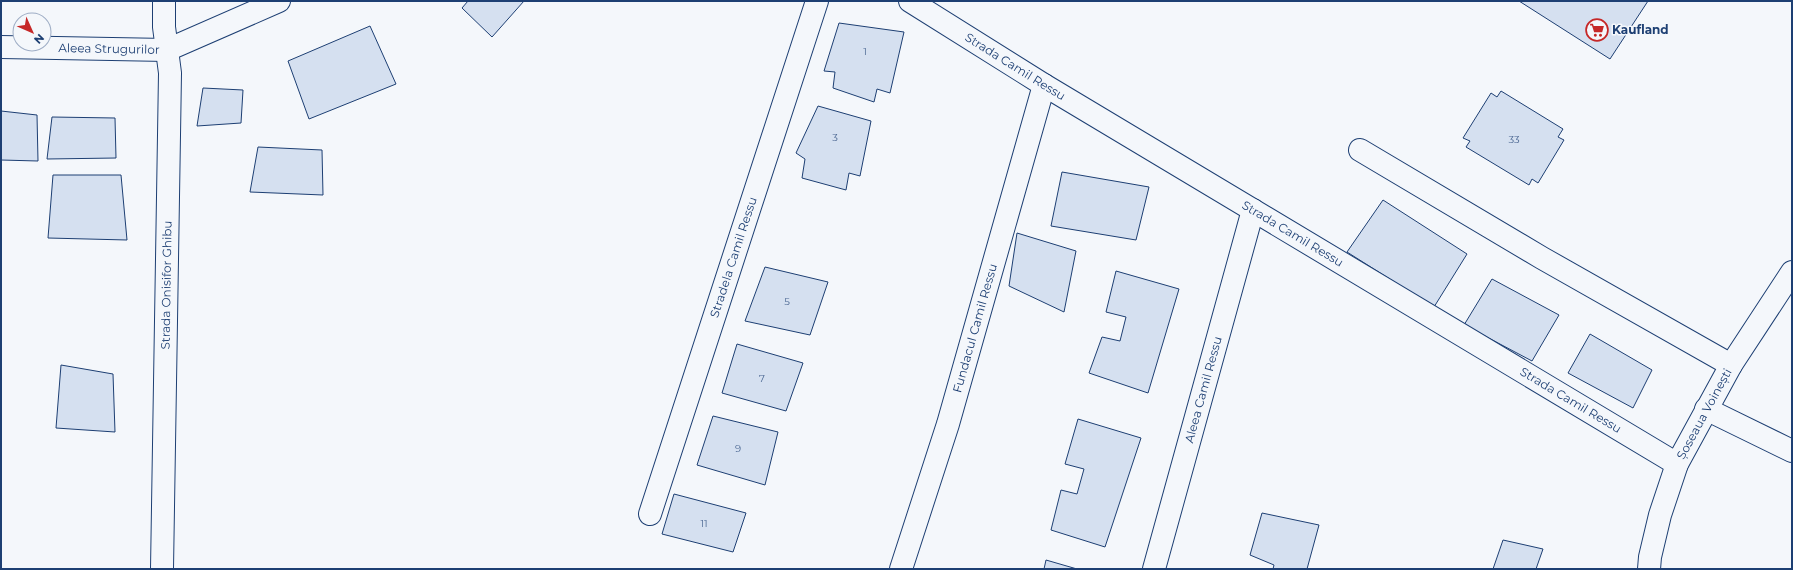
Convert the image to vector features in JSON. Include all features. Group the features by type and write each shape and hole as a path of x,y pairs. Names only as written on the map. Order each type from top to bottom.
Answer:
{"street":[{"name":"Strada Onisifor Ghibu","path":"162,569 170,73 164,27 164,1"},
{"name":"Aleea Strugurilor","path":"1,48 167,50 279,1"},
{"name":"Stradela Camil Ressu","path":"650,514 817,1"},
{"name":"Strada Camil Ressu","path":"910,1 1044,85 1677,464"},
{"name":"Fundacul Camil Ressu","path":"901,569 948,424 1044,85"},
{"path":"1360,150 1535,254 1731,365"},
{"name":"Aleea Camil Ressu","path":"1154,569 1253,210"},
{"name":"Șoseaua Voinești","path":"1649,569 1650,557 1660,515 1677,464 1731,365 1792,272"},
{"path":"1706,409 1792,451"}],"building":[{"path":"468,1 524,1 492,37 462,8"},
{"name":"Kaufland","path":"1519,1 1648,1 1610,59"},
{"path":"839,23 904,32 890,93 877,89 874,102 833,88 835,72 824,71"},
{"path":"370,26 396,84 309,119 288,61"},
{"path":"203,88 243,90 241,123 197,126"},
{"path":"1501,91 1563,129 1558,137 1564,140 1538,183 1532,179 1529,185 1466,147 1470,141 1463,138 1491,93 1497,97"},
{"path":"818,106 871,121 860,176 849,173 846,190 802,178 805,159 796,153"},
{"path":"1,111 37,115 38,161 1,160"},
{"path":"52,117 115,118 116,158 47,159"},
{"path":"258,147 322,150 323,195 250,192"},
{"path":"1062,172 1149,187 1136,240 1051,226"},
{"path":"53,175 121,175 127,240 48,238"},
{"path":"1383,200 1467,254 1434,307 1347,252"},
{"path":"1017,233 1076,251 1064,312 1009,286"},
{"path":"765,267 828,282 810,335 745,321"},
{"path":"1116,271 1179,289 1148,393 1089,373 1102,337 1120,341 1126,317 1106,312"},
{"path":"1492,279 1559,315 1532,361 1464,325"},
{"path":"1590,334 1652,370 1633,408 1568,373"},
{"path":"737,344 803,363 786,411 722,393"},
{"path":"61,365 113,374 115,432 56,428"},
{"path":"713,416 778,432 765,485 697,465"},
{"path":"1078,419 1141,438 1105,547 1051,530 1061,490 1077,494 1084,469 1065,464"},
{"path":"674,494 746,513 733,552 662,534"},
{"path":"1262,513 1319,525 1307,569 1273,569 1274,565 1250,555"},
{"path":"1503,540 1543,549 1536,569 1493,569"},
{"path":"1046,560 1077,569 1044,569"}],"place":[{"name":"Kaufland","path":"1597,30"}]}
